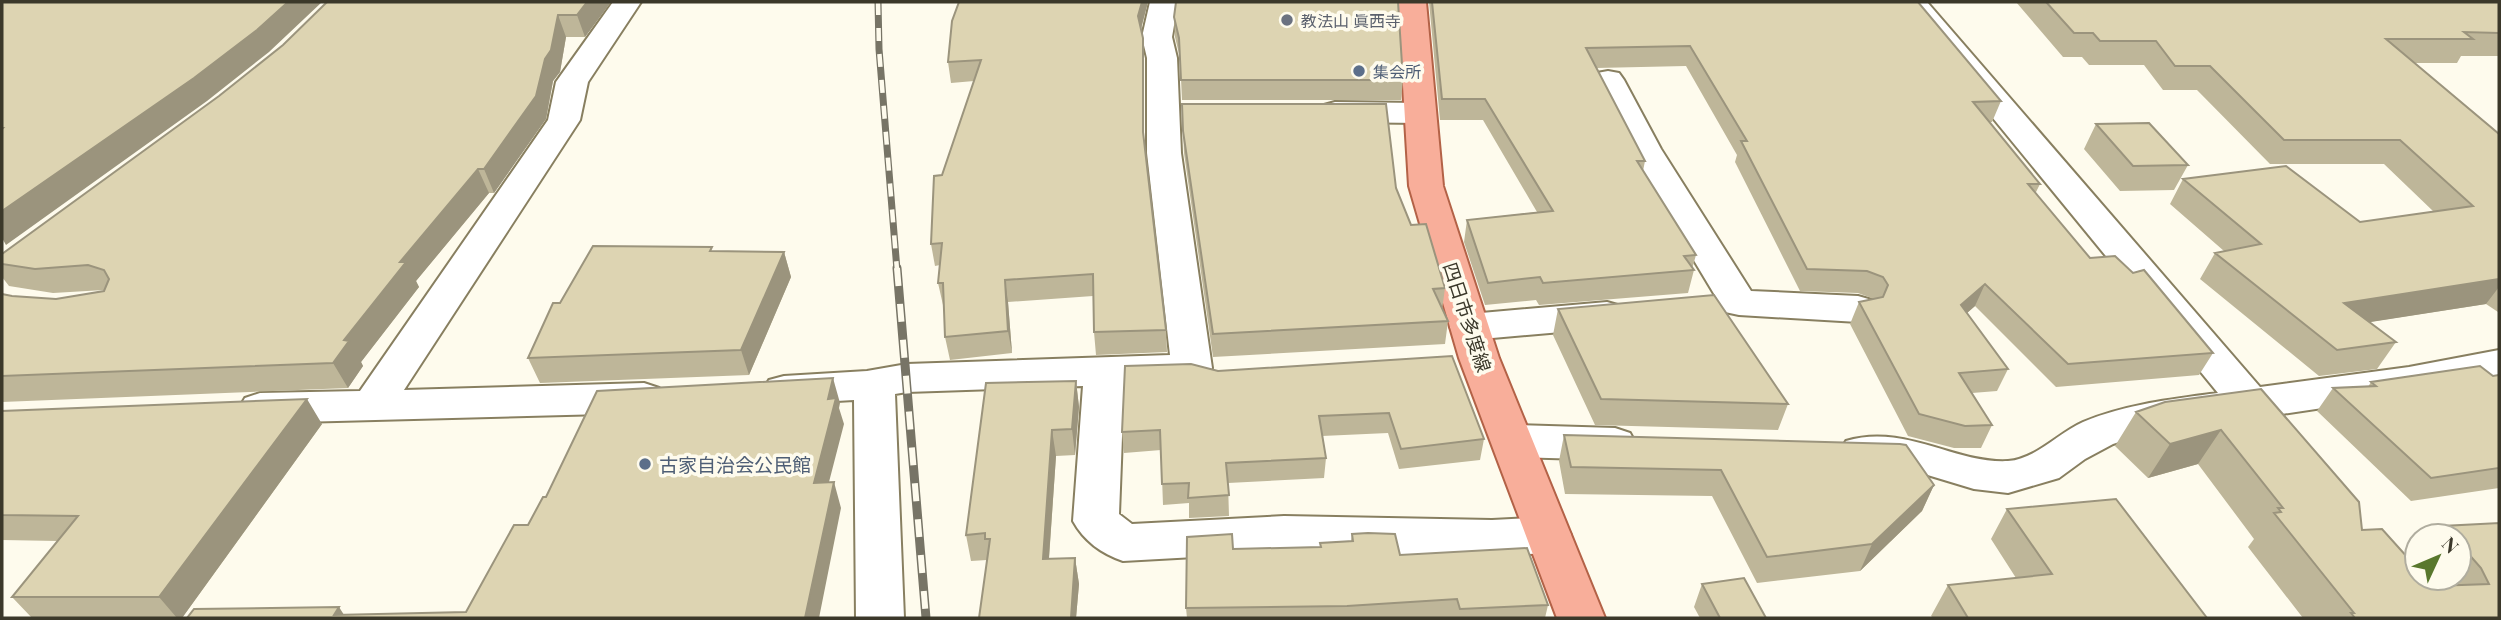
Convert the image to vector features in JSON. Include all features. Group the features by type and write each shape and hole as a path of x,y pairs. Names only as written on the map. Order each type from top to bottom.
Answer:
{"main road":[{"name":"四日市多度線","path":"1412,2 1426,186 1475,342 1581,618"}],"street":[{"path":"373,404 565,120 572,82 627,2"},
{"path":"1164,2 1157,37 1178,113 1164,153 1192,368"},
{"path":"1912,2 2288,447"},
{"path":"1608,80 1644,149 1738,303"},
{"path":"1299,114 1420,113"},
{"path":"1698,307 1738,303 1858,309"},
{"path":"1438,361 1475,342 1644,312"},
{"path":"1818,450 1888,452 1921,457 1973,473 2008,477 2044,467 2070,448 2098,433 2140,419 2409,382 2499,364"},
{"path":"750,392 874,385 882,381 907,378 1192,368 1219,375 1232,374"},
{"path":"1104,372 1096,521 1123,543 1284,534 1492,538 1548,536"},
{"path":"874,385 880,618"},
{"path":"222,410 681,396"},
{"path":"1512,441 1651,445"}],"building":[{"path":"2,2 288,2 257,30 194,78 2,211"},
{"path":"327,2 587,2 577,15 558,15 551,50 545,59 536,96 484,169 478,169 400,262 406,262 344,340 349,341 333,363 2,376 2,294 56,299 104,291 109,279 104,270 88,265 35,269 2,264 2,254 219,96 283,45"},
{"path":"959,2 1142,2 1138,16 1143,38 1143,132 1166,330 1094,332 1093,274 1005,280 1008,331 945,337 943,283 938,283 942,243 931,244 934,176 942,175 981,60 948,62 952,21"},
{"path":"1176,2 1398,2 1403,80 1181,80 1179,38 1174,17"},
{"path":"1432,2 1918,2 2001,101 1973,102 2040,184 2028,184 2090,258 2115,256 2133,273 2144,270 2213,353 2068,364 1985,284 1961,305 2008,369 1959,373 1992,425 1965,426 1919,414 1859,302 1883,297 1888,285 1883,277 1867,271 1807,269 1741,141 1747,141 1690,46 1586,48 1645,161 1637,161 1696,255 1684,256 1694,270 1543,283 1540,277 1488,283 1467,220 1553,211 1485,99 1442,99"},
{"path":"2046,2 2499,2 2499,33 2464,32 2473,39 2386,39 2499,134 2499,279 2344,303 2396,342 2337,350 2215,253 2261,244 2183,179 2286,166 2360,222 2473,206 2400,140 2284,140 2210,66 2175,66 2156,41 2100,41 2093,33 2074,33"},
{"path":"1182,104 1386,104 1396,188 1411,225 1426,224 1445,288 1433,289 1448,321 1213,334 1183,131"},
{"path":"2149,123 2188,165 2133,166 2096,124"},
{"path":"593,246 712,247 710,251 784,252 741,350 528,358 553,303 560,303"},
{"path":"1714,295 1788,404 1601,399 1558,309"},
{"path":"1452,356 1484,439 1401,449 1389,413 1319,416 1326,458 1226,463 1229,495 1188,498 1189,483 1162,484 1160,430 1122,432 1125,366 1191,364 1218,371"},
{"path":"2480,366 2493,376 2499,375 2499,468 2431,478 2333,388 2376,386 2371,382"},
{"path":"833,378 828,399 836,398 814,483 834,482 805,618 187,618 194,609 339,607 334,615 466,612 514,525 528,525 543,497 546,497 597,391"},
{"path":"1076,381 1072,429 1052,430 1043,559 1075,558 1071,618 979,618 990,539 985,539 985,533 966,535 986,383"},
{"path":"2261,389 2359,502 2362,530 2382,529 2403,552 2403,592 2473,592 2473,585 2489,584 2473,559 2473,524 2499,523 2499,618 2355,618 2351,613 2354,613 2274,513 2281,512 2278,508 2283,508 2221,430 2170,444 2136,412 2165,402"},
{"path":"307,399 159,597 12,597 78,516 2,515 2,411"},
{"path":"1564,435 1900,444 1906,445 1934,485 1872,544 1767,557 1721,470 1571,467"},
{"path":"2116,499 2207,618 1968,618 1948,585 2052,574 2007,509"},
{"path":"1232,534 1233,549 1321,547 1320,543 1353,541 1352,534 1395,534 1400,555 1527,548 1548,605 1460,609 1457,599 1347,606 1186,608 1187,537"},
{"path":"1744,578 1766,618 1720,618 1702,584"}],"railway":[{"path":"878,2 879,49 897,270"},
{"path":"897,268 926,618"}],"place":[{"name":"教法山 眞西寺","path":"1287,20"},
{"name":"集会所","path":"1359,71"},
{"name":"古家自治会公民館","path":"645,464"}]}
